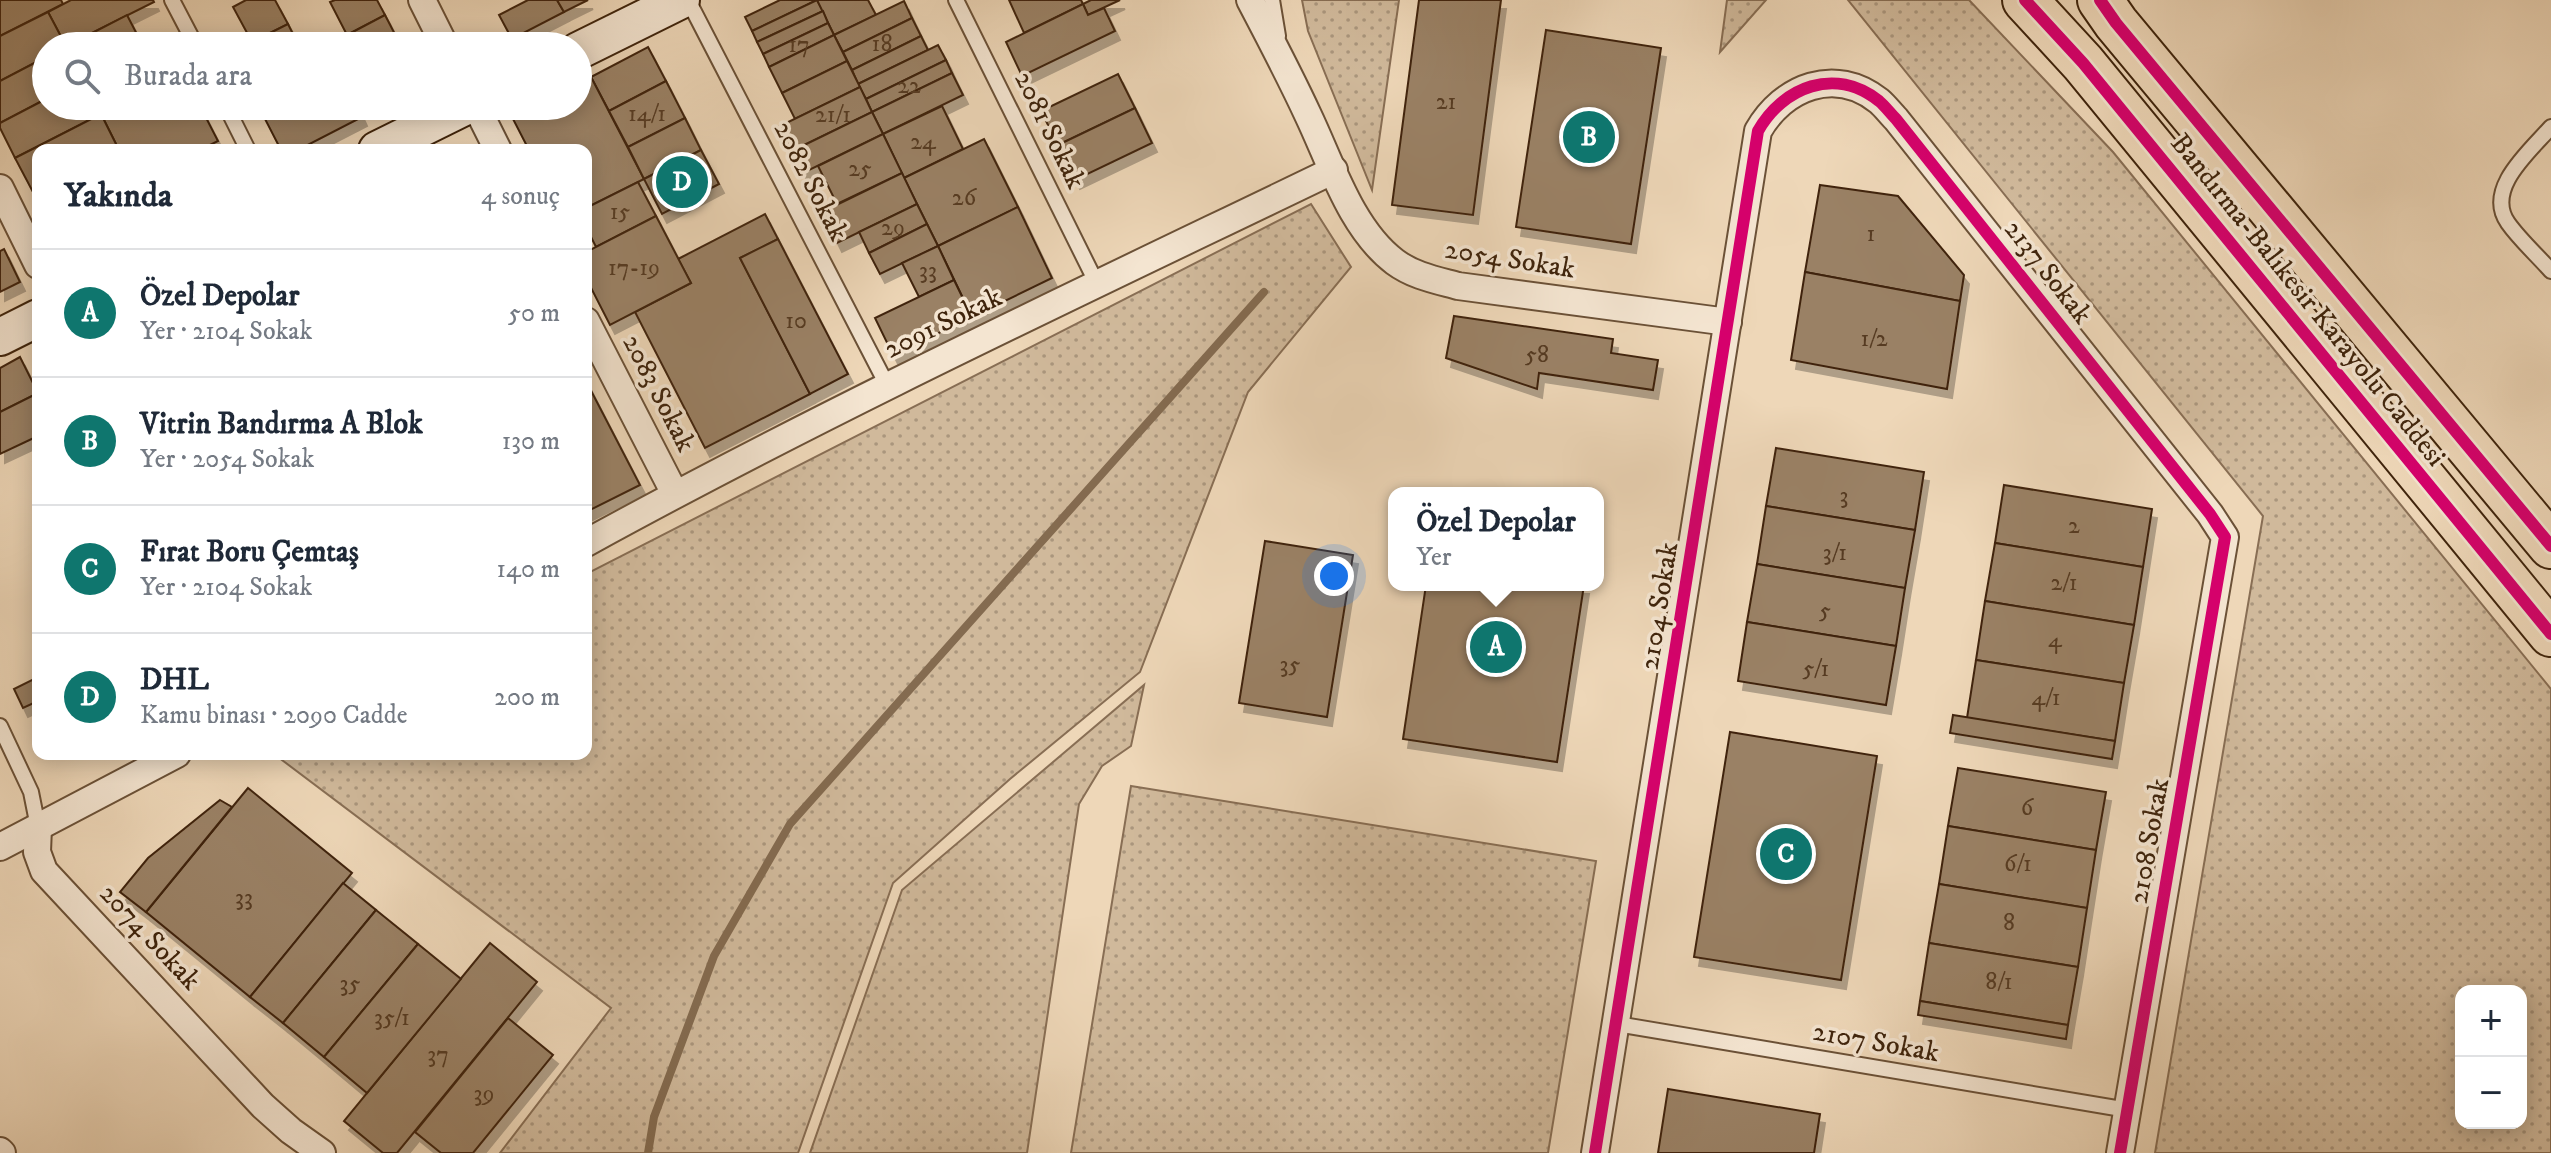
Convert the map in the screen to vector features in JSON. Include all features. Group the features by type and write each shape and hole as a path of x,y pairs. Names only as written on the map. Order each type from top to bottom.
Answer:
{"highway":[{"name":"Bandırma-Balıkesir Karayolu Caddesi","path":"2025,0 2083,63 2551,634"},
{"name":"Bandırma-Balıkesir Karayolu Caddesi","path":"2100,0 2126,36 2551,546"}],"street":[{"path":"422,0 438,32"},
{"path":"592,44 681,0"},
{"name":"2054 Sokak","path":"1250,0 1284,63 1353,210 1367,234 1395,261 1422,277 1458,286 1728,322"},
{"name":"2137 Sokak","path":"1805,88 1832,84 1857,88 1879,101 2190,489 2225,537"},
{"name":"2104 Sokak","path":"1595,1153 1758,131 1768,114 1781,101 1805,88"},
{"path":"389,144 438,120"},
{"path":"483,120 495,144"},
{"name":"2091 Sokak","path":"592,540 887,385 1334,170"},
{"path":"0,188 32,253"},
{"path":"0,337 32,321"},
{"name":"2083 Sokak","path":"592,333 675,494"},
{"name":"2108 Sokak","path":"2120,1153 2225,537"},
{"path":"0,847 166,760"},
{"name":"2074 Sokak","path":"38,827 39,861 51,880 263,1106 322,1153"}],"lane":[{"path":"172,0 189,32"},
{"name":"2082 Sokak","path":"688,0 887,385"},
{"name":"2081 Sokak","path":"956,0 1097,284"},
{"path":"1272,0 1284,63"},
{"path":"233,120 245,144"},
{"path":"2551,127 2506,179 2501,201 2506,221 2551,271"},
{"name":"2074 Sokak","path":"0,726 31,792 38,827"},
{"name":"2107 Sokak","path":"1617,1024 2128,1110"}],"shaded area":[{"path":"1302,0 1399,0 1372,190 1308,31"},
{"path":"1727,0 1766,0 1720,52"},
{"path":"1848,0 1969,0 2113,152 2551,689 2551,1153 2155,1153 2263,516"},
{"path":"1311,204 1351,267 1248,392 1140,672 1010,779 893,883 798,1153 500,1153 611,1008 282,760 592,760 592,571"},
{"path":"1144,685 1131,746 1102,766 1079,804 1027,1153 810,1153 902,890"},
{"path":"1131,786 1596,861 1548,1153 1071,1153"}],"building":[{"path":"0,0 61,0 63,4 0,36"},
{"path":"71,0 154,2 94,32 59,32 48,12"},
{"path":"246,0 275,0 288,24 272,32 247,32 233,7"},
{"path":"377,0 385,15 353,32 345,32 330,2"},
{"path":"528,0 557,0 564,12 525,32 508,32 499,15"},
{"path":"557,0 588,0 564,12"},
{"path":"780,0 817,0 752,31 745,17"},
{"path":"817,0 823,11 757,42 752,31"},
{"path":"817,0 868,0 876,15 834,35"},
{"path":"1009,0 1081,0 1083,4 1024,33"},
{"path":"1091,0 1120,0 1088,15 1083,4"},
{"path":"1419,0 1501,0 1473,215 1392,205"},
{"path":"904,1 912,18 843,52 834,35"},
{"path":"1083,4 1088,15 1104,8 1115,31 1022,76 1006,42"},
{"path":"823,11 828,23 763,54 757,42"},
{"path":"48,12 59,32 32,32 32,64 0,81 0,36"},
{"path":"127,15 136,32 94,32"},
{"path":"385,15 394,32 353,32"},
{"path":"912,18 921,36 852,70 843,52"},
{"path":"828,23 834,35 769,67 763,54"},
{"path":"288,24 292,32 272,32"},
{"path":"1546,30 1661,48 1631,244 1516,227"},
{"path":"834,35 847,61 782,93 769,67"},
{"path":"921,36 928,50 858,84 852,70"},
{"path":"938,45 946,60 866,99 858,84"},
{"path":"648,47 666,81 609,111 592,76"},
{"path":"946,60 952,73 872,112 866,99"},
{"path":"847,61 860,87 795,119 782,93"},
{"path":"32,64 32,106 0,123 0,81"},
{"path":"952,73 963,95 883,134 872,112"},
{"path":"1118,74 1135,108 1058,145 1041,111"},
{"path":"592,79 644,179 592,205 592,144 526,144 514,120 592,120"},
{"path":"666,81 685,118 628,147 609,111"},
{"path":"860,87 872,112 792,151 780,126"},
{"path":"32,106 32,120 89,120 42,144 32,144 32,149 15,158 0,123"},
{"path":"942,106 963,149 904,178 883,134"},
{"path":"1135,108 1152,143 1075,180 1058,145"},
{"path":"872,112 883,134 803,173 792,151"},
{"path":"685,118 701,150 644,179 628,147"},
{"path":"89,120 104,120 116,144 42,144"},
{"path":"104,120 207,120 218,141 212,144 116,144"},
{"path":"266,120 356,120 310,144 278,144"},
{"path":"883,134 902,173 837,204 818,166"},
{"path":"984,139 1018,207 938,246 904,178"},
{"path":"32,149 32,190 15,158"},
{"path":"701,150 719,184 662,214 644,179"},
{"path":"902,173 917,204 837,243 822,212"},
{"path":"638,182 656,216 596,247 592,239 592,205"},
{"path":"1820,185 1898,196 1964,275 1960,301 1805,272"},
{"path":"917,204 927,224 869,253 859,232"},
{"path":"1018,207 1052,278 972,317 938,246"},
{"path":"765,214 778,239 740,258 810,394 705,448 635,312 691,283 678,259"},
{"path":"656,216 691,283 610,325 592,290 592,249"},
{"path":"927,224 938,246 880,274 869,253"},
{"path":"778,239 848,374 810,394 740,258"},
{"path":"938,246 954,280 919,297 902,263"},
{"path":"4,249 20,282 0,292 0,251"},
{"path":"1805,272 1960,301 1947,389 1791,360"},
{"path":"954,280 972,317 893,355 875,318"},
{"path":"1454,316 1613,339 1611,353 1658,360 1653,390 1539,373 1537,389 1446,358"},
{"path":"20,357 32,381 32,396 0,412 0,368"},
{"path":"592,393 640,485 592,509"},
{"path":"32,396 32,439 0,454 0,412"},
{"path":"1776,448 1924,472 1915,530 1766,506"},
{"path":"2004,485 2152,509 2143,567 1995,543"},
{"path":"1766,506 1915,530 1905,588 1757,564"},
{"path":"1265,541 1353,555 1327,717 1239,703"},
{"path":"1995,543 2143,567 2134,625 1985,601"},
{"path":"1757,564 1905,588 1896,646 1747,622"},
{"path":"1425,591 1583,591 1557,762 1403,739"},
{"path":"1985,601 2134,625 2124,683 1976,660"},
{"path":"1747,622 1896,646 1886,705 1738,681"},
{"path":"1976,660 2124,683 2115,741 1967,718"},
{"path":"32,680 32,704 23,708 14,689"},
{"path":"1953,715 2115,741 2112,759 1950,733"},
{"path":"1730,732 1877,756 1841,980 1694,957"},
{"path":"1958,768 2106,792 2096,850 1948,826"},
{"path":"248,788 352,873 250,997 146,912"},
{"path":"220,800 232,807 146,912 120,892 148,858"},
{"path":"1948,826 2096,850 2087,908 1939,884"},
{"path":"343,883 376,910 283,1023 250,997"},
{"path":"1939,884 2087,908 2078,967 1929,943"},
{"path":"376,910 418,944 324,1057 283,1023"},
{"path":"490,943 537,982 397,1153 383,1153 344,1121"},
{"path":"1929,943 2078,967 2068,1025 1920,1001"},
{"path":"418,944 461,979 367,1093 324,1057"},
{"path":"1920,1001 2068,1025 2066,1039 1918,1015"},
{"path":"508,1018 553,1055 473,1153 441,1153 415,1132"},
{"path":"1668,1089 1820,1114 1814,1153 1658,1153"}],"waterway":[{"path":"648,1153 654,1117 714,956 790,824 1264,292"}],"cycle path":[{"path":"2025,0 2083,63 2551,634"},
{"path":"2100,0 2551,546"},
{"path":"1595,1153 1758,131 1781,103 1811,86 1828,84 1862,90 1879,101 1896,119 2210,514 2225,537 2120,1153"}],"place":[{"name":"Vitrin Bandırma A Blok","path":"1589,137"},
{"name":"DHL","path":"682,182"},
{"name":"Özel Depolar","path":"1496,647"},
{"name":"Fırat Boru Çemtaş","path":"1786,854"}]}
